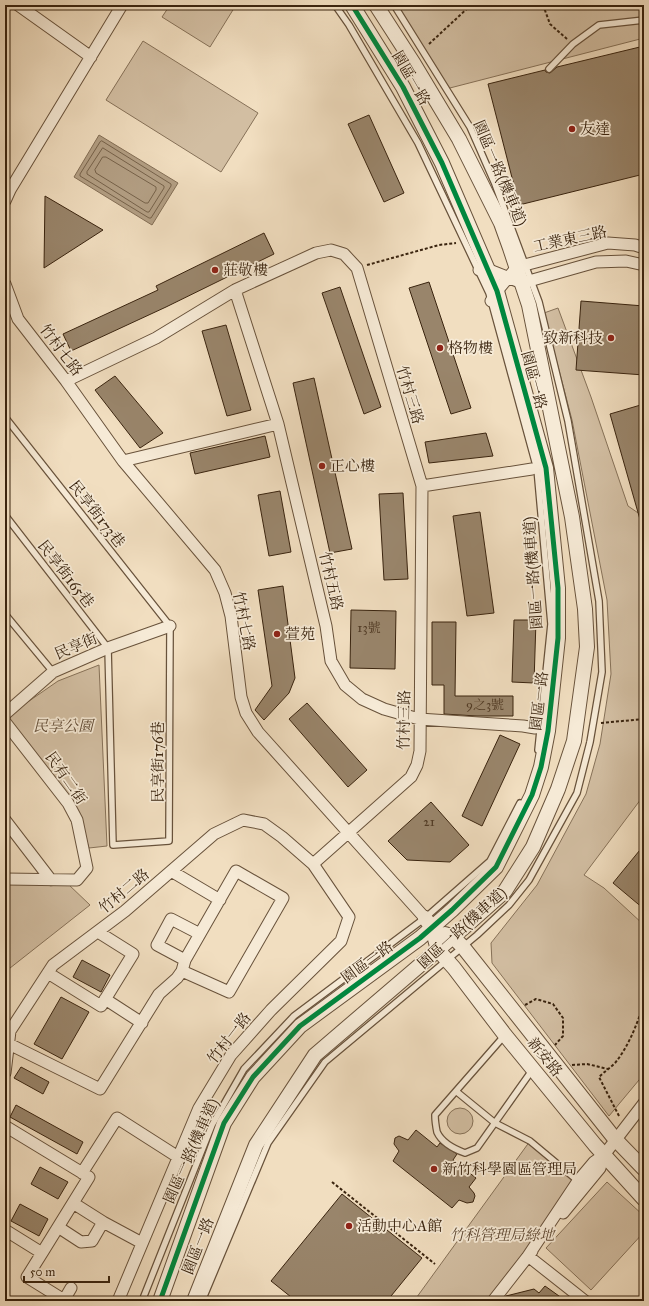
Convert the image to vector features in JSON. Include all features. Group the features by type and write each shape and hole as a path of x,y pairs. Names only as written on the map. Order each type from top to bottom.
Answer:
{"street":[{"path":"18,5 91,57"},
{"path":"5,201 53,116 122,5"},
{"name":"園區一路","path":"160,1301 224,1123 253,1077 300,1026 420,938 429,923 496,867 532,795 541,766 548,732 558,638 558,588 546,468 494,296 442,163 403,87 352,5"},
{"name":"園區一路","path":"194,1301 256,1145 314,1055 443,955 458,942 505,891 533,847 558,789 574,742 587,647 585,609 572,517 529,305 527,282 516,269 500,223 459,139 414,64 376,5"},
{"name":"工業東三路","path":"516,269 608,243 635,245 644,248"},
{"path":"594,247 600,262"},
{"name":"竹村三路","path":"66,382 156,338 236,290 316,253 331,250 344,254 357,268 422,486 419,719 420,751 417,765 411,777 348,832"},
{"name":"工業東三路","path":"527,282 600,262 626,261 644,265"},
{"path":"483,270 516,269"},
{"path":"494,296 516,269"},
{"name":"竹村七路","path":"5,284 18,319 123,461 215,570 225,593 231,616 241,697 246,713 258,732 429,923"},
{"name":"竹村五路","path":"236,290 278,424 326,626 330,661 345,685 362,699 384,709 419,719 534,728"},
{"path":"123,461 278,424"},
{"path":"422,486 532,469"},
{"name":"民享街","path":"5,714 53,672 108,648 170,626"},
{"name":"民有二街","path":"5,722 68,803 77,820 87,868 76,880 51,880"},
{"path":"5,820 51,880"},
{"name":"竹村二路","path":"5,1073 10,1031 53,965 125,911 214,834 242,820 264,824 282,837 313,864"},
{"path":"313,864 348,832"},
{"name":"竹村一路","path":"118,1301 199,1108 231,1055 271,1010 342,941 349,917 313,864"},
{"path":"171,871 220,900"},
{"path":"9,1044 100,1089 160,994 177,978 182,971 185,960 236,871 283,898 229,992 182,971"},
{"path":"5,879 51,880"},
{"path":"185,960 157,945 171,919 200,934"},
{"name":"新安路","path":"429,923 458,942 615,1139 644,1169"},
{"name":"新安路","path":"429,923 443,955 505,1035 604,1154 644,1199"},
{"path":"48,973 101,1006 133,954 98,932"},
{"path":"105,999 142,1023"},
{"path":"528,1256 578,1180 594,1162 604,1154 644,1103"},
{"path":"82,1173 117,1118 178,1157"},
{"path":"5,1126 88,1177 27,1277 64,1300 71,1288"},
{"path":"493,1301 600,1168 604,1154"},
{"path":"72,1203 102,1222 142,1243"},
{"path":"58,1227 80,1242 92,1241 102,1222"},
{"path":"5,1230 42,1252"},
{"path":"528,1256 585,1301"}],"lane":[{"path":"335,5 349,25 418,143 483,270"},
{"name":"園區一路(機車道)","path":"394,5 470,128 495,184 516,269"},
{"path":"549,69 573,44 599,25 644,20"},
{"name":"園區一路(機車道)","path":"494,296 537,469 551,624 536,764 531,776"},
{"name":"民享街173巷","path":"5,417 170,626"},
{"name":"民享街165巷","path":"5,515 108,648"},
{"path":"5,614 53,672"},
{"name":"民享街176巷","path":"108,648 113,845 169,842 170,626"},
{"name":"園區一路(機車道)","path":"142,1301 212,1125 244,1069 294,1016 429,923 490,861 524,795"},
{"name":"園區一路(機車道)","path":"202,1301 268,1143 325,1062 443,955"},
{"path":"505,1035 435,1115 437,1132 444,1141 455,1149 465,1153 477,1148 533,1069"},
{"path":"456,1092 495,1123 530,1141 578,1180"}],"path":[{"path":"429,44 468,6 472,5"},
{"path":"543,5 550,24 573,44"},
{"path":"357,268 439,245 461,243"},
{"path":"598,723 644,720"},
{"path":"522,1006 536,999 553,1004 563,1018 562,1036 553,1048"},
{"path":"620,1116 598,1077 615,1062 629,1041 639,1020 644,1004"},
{"path":"566,1064 586,1064 608,1069"},
{"path":"332,1182 435,1264"}],"green space":[{"path":"170,5 236,5 210,47 162,17"},
{"path":"394,5 644,5 644,38 446,89"},
{"path":"143,41 258,113 221,172 106,100"},
{"path":"558,308 591,397 628,506 644,517 644,798 641,799 584,875 604,888 644,925 644,1074 609,1116 492,963 491,943 537,885 586,794 600,744 611,674 607,600 572,420 544,313"},
{"name":"民享公園","path":"99,665 107,846 89,848 81,823 6,717 58,681"},
{"path":"5,882 68,884 90,905 5,972"},
{"path":"460,1108 469,1112 473,1121 469,1130 460,1134 451,1130 447,1121 451,1112"},
{"name":"竹科管理局綠地","path":"530,1141 578,1181 490,1301 414,1301"},
{"path":"607,1182 644,1216 644,1232 591,1290 546,1248"}],"water":[{"path":"99,135 178,183 152,225 74,177"}],"building":[{"name":"友達","path":"644,46 644,174 519,205 488,84 545,70 546,72 550,73 557,67"},
{"path":"369,115 404,193 384,202 348,124"},
{"path":"45,196 103,230 44,268"},
{"path":"264,233 274,254 166,307 71,351 63,334 158,290 156,286"},
{"name":"格物樓","path":"429,282 471,408 451,414 409,288"},
{"path":"340,287 381,407 364,414 322,293"},
{"name":"致新科技","path":"581,301 644,306 644,375 576,370"},
{"path":"226,325 251,410 227,416 202,331"},
{"path":"115,376 163,433 140,448 95,390"},
{"name":"正心樓","path":"314,378 352,549 330,553 293,383"},
{"path":"644,404 644,523 641,523 610,414"},
{"path":"486,433 493,456 429,463 425,442"},
{"path":"265,436 270,457 195,474 190,453"},
{"path":"280,491 291,552 269,556 258,495"},
{"path":"403,493 408,579 384,580 379,494"},
{"path":"480,512 494,613 467,616 453,516"},
{"name":"萱苑","path":"283,586 295,678 289,693 264,720 255,710 272,686 258,590"},
{"path":"351,610 396,611 395,669 350,668"},
{"path":"514,620 536,620 534,683 512,682"},
{"path":"432,622 456,622 455,696 513,696 513,716 444,714 444,685 432,685"},
{"path":"307,703 367,770 348,787 289,719"},
{"path":"500,735 520,744 482,826 462,816"},
{"path":"431,802 469,845 450,862 407,860 388,841"},
{"path":"644,845 644,909 613,883"},
{"path":"82,960 110,975 101,992 73,977"},
{"path":"61,997 89,1012 62,1059 34,1044"},
{"path":"21,1067 49,1082 43,1094 14,1078"},
{"path":"16,1105 83,1142 77,1154 10,1117"},
{"name":"新竹科學園區管理局","path":"416,1130 437,1147 440,1143 457,1154 453,1160 476,1178 469,1187 475,1196 473,1202 467,1203 459,1200 452,1208 393,1161 399,1151 394,1144 395,1138 399,1136 408,1140"},
{"path":"40,1167 68,1182 58,1199 31,1184"},
{"name":"活動中心A館","path":"342,1194 422,1258 387,1301 296,1301 271,1281"},
{"path":"20,1204 48,1219 39,1236 11,1221"},
{"path":"545,1286 566,1301 502,1301 506,1296 534,1289 539,1293"}],"cycle path":[{"path":"160,1301 224,1123 253,1077 300,1026 420,938 452,910 496,867 532,795 541,767 548,731 558,638 558,588 546,468 497,291 442,163 403,87 352,5"}],"place":[{"name":"友達","path":"572,129"},
{"name":"莊敬樓","path":"215,270"},
{"name":"致新科技","path":"611,338"},
{"name":"格物樓","path":"440,348"},
{"name":"正心樓","path":"322,466"},
{"name":"萱苑","path":"277,634"},
{"name":"新竹科學園區管理局","path":"434,1169"},
{"name":"活動中心A館","path":"349,1226"}]}
